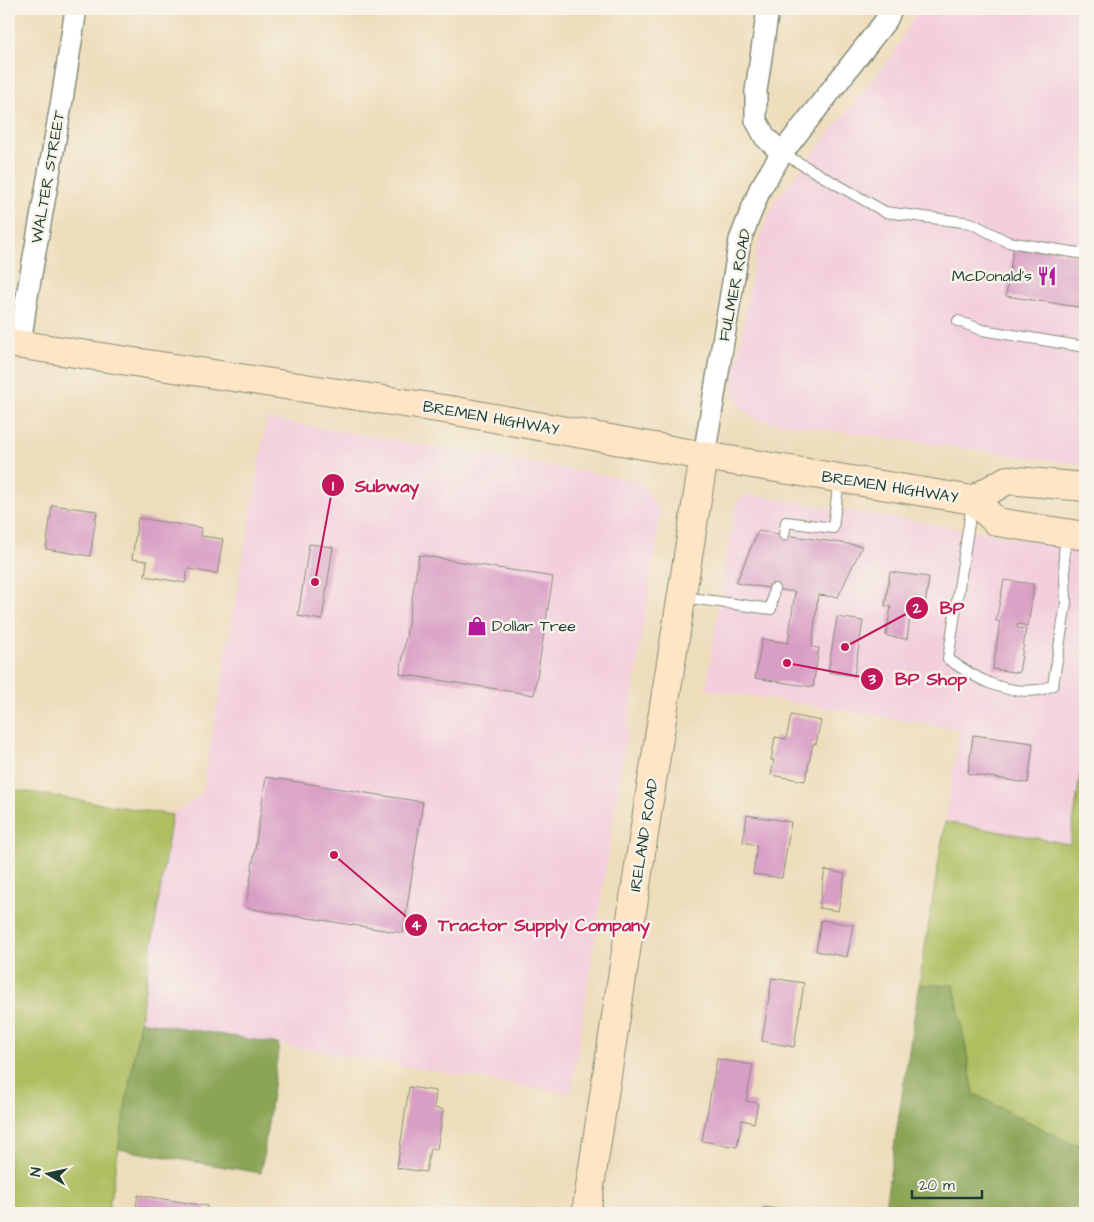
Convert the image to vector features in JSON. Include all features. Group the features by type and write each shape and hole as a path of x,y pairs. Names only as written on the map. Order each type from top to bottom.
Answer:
{"main road":[{"name":"BREMEN HIGHWAY","path":"14,344 450,410 704,456 973,500 997,522 1076,535"},
{"name":"IRELAND ROAD","path":"586,1213 704,456"},
{"name":"BREMEN HIGHWAY","path":"973,500 1007,480 1085,487"}],"street":[{"name":"WALTER STREET","path":"14,344 26,302 76,9"},
{"path":"768,9 756,91 756,120 765,137 782,153"},
{"name":"FULMER ROAD","path":"704,456 740,240 760,189 782,153 887,19 891,9"}],"lane":[{"path":"782,153 885,212 971,223 1008,242 1085,254"},
{"path":"958,321 982,330 1085,347"},
{"path":"784,535 786,522 833,528 839,478"},
{"path":"973,500 948,660 983,681 1004,688 1024,691 1040,690 1053,686 1066,603 1064,554 1076,535"},
{"path":"682,597 771,609 774,589"}],"shaded area":[{"path":"916,9 1085,9 1085,465 757,420 744,412 736,399 733,383 755,257 763,229 775,201 892,56"},
{"path":"267,419 639,481 661,512 571,1094 140,1021 172,815 202,794"},
{"path":"747,494 1085,549 1085,742 1070,844 945,822 960,729 706,689 735,504"}],"green space":[{"path":"1085,742 1085,1146 1070,1143 974,1094 954,986 919,985 945,822 1070,844"},
{"path":"9,789 172,815 108,1213 9,1213"},
{"path":"919,985 954,985 974,1094 1070,1143 1085,1146 1085,1213 884,1213"},
{"path":"140,1021 279,1044 261,1173 118,1149"}],"building":[{"name":"McDonald's","path":"1014,245 1085,256 1085,308 1006,296"},
{"path":"52,505 97,511 90,556 46,549"},
{"path":"138,518 202,528 201,536 223,539 217,574 188,569 185,583 145,576 147,561 132,559"},
{"path":"758,531 862,546 838,597 818,595 812,647 819,648 813,687 755,678 762,639 788,643 795,592 736,583"},
{"path":"309,544 333,547 322,620 298,616"},
{"name":"Dollar Tree","path":"419,555 553,577 534,695 400,674"},
{"path":"890,572 929,577 924,612 911,610 907,639 886,636 891,607 885,606"},
{"path":"1004,580 1033,584 1028,626 1018,624 1017,628 1026,629 1019,673 993,669 1000,622 996,621"},
{"path":"837,617 863,621 854,676 828,672"},
{"path":"791,715 821,721 816,744 813,744 805,781 771,775 774,760 771,760 775,737 786,739"},
{"path":"973,735 1033,743 1028,783 968,774"},
{"path":"266,777 423,802 403,933 246,908"},
{"path":"747,815 791,822 782,878 753,874 757,845 743,842"},
{"path":"825,870 845,874 838,911 819,908"},
{"path":"821,920 853,925 847,957 816,951"},
{"path":"772,978 804,983 794,1047 762,1041"},
{"path":"717,1059 753,1065 746,1101 758,1103 754,1123 742,1120 737,1147 702,1141"},
{"path":"409,1087 436,1091 434,1108 443,1110 437,1149 430,1148 426,1172 397,1168"},
{"path":"138,1195 207,1206 206,1213 135,1213"},
{"path":"764,1207 793,1212 793,1213 763,1213"}],"place":[{"name":"McDonald's","path":"1047,276"},
{"name":"Subway","path":"315,582"},
{"name":"Dollar Tree","path":"477,626"},
{"name":"BP","path":"845,647"},
{"name":"BP Shop","path":"787,663"},
{"name":"Tractor Supply Company","path":"334,855"}]}
